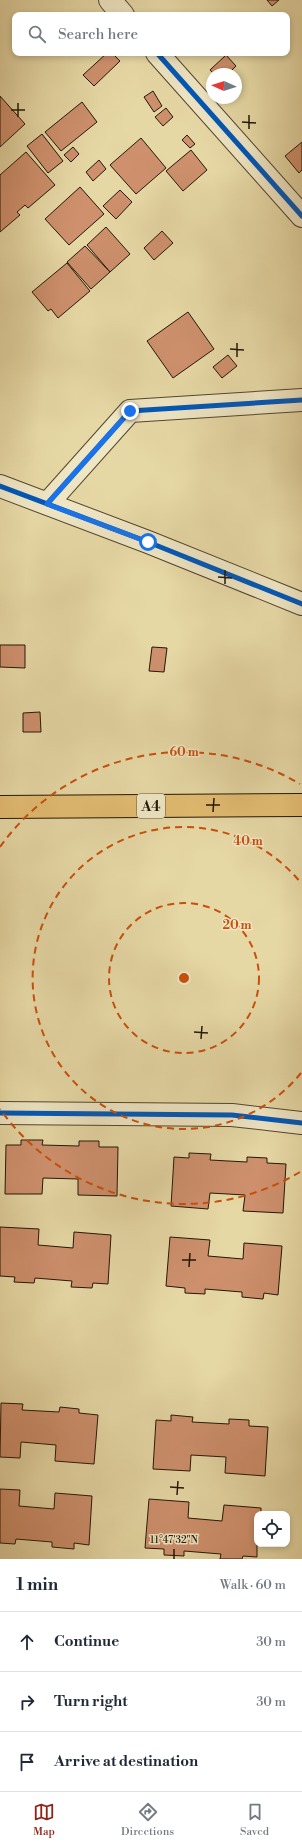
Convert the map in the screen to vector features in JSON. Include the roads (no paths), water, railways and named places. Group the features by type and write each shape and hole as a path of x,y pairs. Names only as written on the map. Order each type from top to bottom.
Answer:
{"highway":[{"name":"A4","path":"0,807 302,805"}],"street":[{"path":"110,0 120,12"},
{"path":"160,56 302,216"},
{"path":"47,504 130,411 302,400"},
{"path":"0,486 148,542 302,604"},
{"path":"0,1113 232,1115 302,1123"}]}
